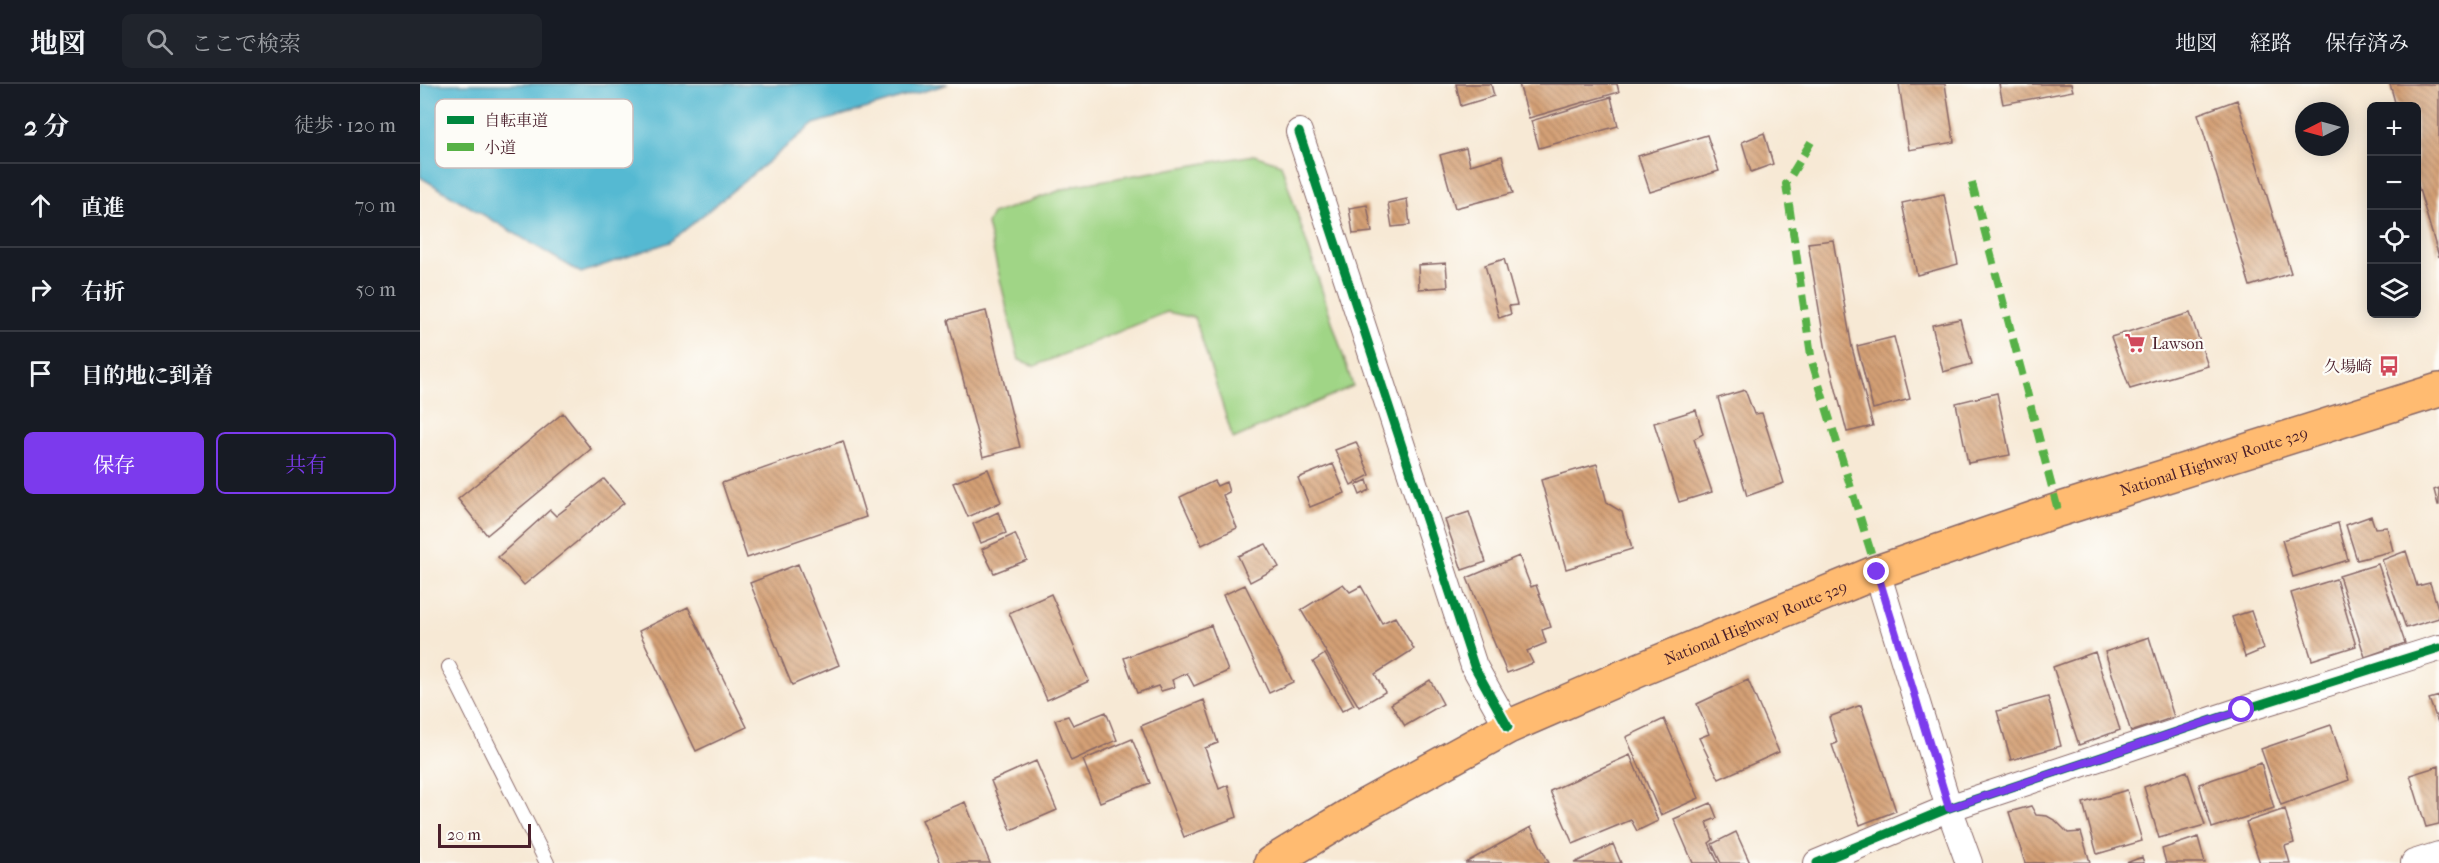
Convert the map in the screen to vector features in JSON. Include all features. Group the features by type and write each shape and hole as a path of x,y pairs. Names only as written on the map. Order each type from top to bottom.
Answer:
{"highway":[{"name":"National Highway Route 329","path":"1270,863 1368,804 1508,727 1639,670 1877,572 2058,510 2439,390"}],"street":[{"path":"1299,132 1474,666 1508,727"},
{"path":"1877,572 1949,808 1969,863"},
{"path":"1817,863 1949,808 2242,710 2439,648"},
{"path":"2414,863 2439,855"}],"lane":[{"path":"449,667 547,863"}],"green space":[{"path":"1254,155 1281,164 1353,386 1233,439 1195,318 1167,312 1035,366 1019,360 987,224 992,214 1076,185"}],"water":[{"path":"420,84 948,84 814,124 670,242 581,273 420,177"}],"building":[{"path":"1456,84 1491,84 1494,96 1461,106"},
{"path":"1519,84 1617,84 1619,92 1529,118"},
{"path":"1899,84 1945,84 1954,142 1909,150"},
{"path":"1999,84 2071,84 2073,91 2003,104"},
{"path":"2390,84 2439,84 2439,257 2421,196 2421,102 2395,102"},
{"path":"1611,97 1618,126 1539,148 1531,121"},
{"path":"2237,100 2291,273 2250,286 2198,114"},
{"path":"1764,133 1773,164 1751,172 1742,142"},
{"path":"1707,135 1719,171 1650,192 1638,156"},
{"path":"1466,148 1470,165 1502,156 1513,193 1455,208 1440,155"},
{"path":"1944,194 1958,264 1917,275 1902,203"},
{"path":"1407,199 1410,225 1392,227 1388,203"},
{"path":"1367,205 1372,232 1353,234 1349,208"},
{"path":"1833,240 1852,348 1873,426 1847,432 1826,351 1808,243"},
{"path":"1504,259 1517,305 1509,306 1511,314 1499,318 1485,265"},
{"path":"1446,263 1448,287 1419,289 1418,265"},
{"path":"986,311 1020,447 983,457 948,320"},
{"path":"2190,313 2208,366 2130,389 2111,337"},
{"path":"1960,319 1972,364 1943,372 1932,325"},
{"path":"1894,337 1910,399 1873,409 1857,346"},
{"path":"1745,390 1754,414 1762,413 1784,483 1747,496 1718,398"},
{"path":"1997,393 2010,455 1968,463 1956,403"},
{"path":"1696,410 1703,434 1694,439 1712,492 1679,502 1654,423"},
{"path":"563,413 591,449 487,535 458,499"},
{"path":"843,441 866,517 747,558 722,483"},
{"path":"1356,442 1370,475 1351,485 1335,450"},
{"path":"1333,464 1345,493 1310,507 1298,478"},
{"path":"1597,464 1607,503 1622,512 1632,549 1566,569 1541,480"},
{"path":"988,469 1001,502 968,517 953,483"},
{"path":"604,479 624,503 524,585 498,557 550,510 556,516"},
{"path":"1367,480 1370,490 1360,495 1356,485"},
{"path":"1214,481 1217,486 1226,482 1229,492 1223,495 1237,528 1202,545 1180,497"},
{"path":"2439,488 2439,505 2438,505 2434,490"},
{"path":"998,512 1006,533 981,543 973,524"},
{"path":"1469,512 1486,562 1462,570 1445,520"},
{"path":"2371,516 2375,528 2387,527 2393,551 2357,560 2346,525"},
{"path":"2338,523 2348,560 2293,577 2282,540"},
{"path":"1015,534 1027,560 994,573 982,549"},
{"path":"1266,544 1279,567 1250,582 1238,556"},
{"path":"2406,551 2417,586 2430,583 2439,618 2406,628 2382,560"},
{"path":"1519,556 1531,587 1536,585 1551,627 1542,630 1546,643 1527,651 1533,663 1507,673 1467,578"},
{"path":"798,564 839,665 792,685 750,583"},
{"path":"2378,564 2405,643 2365,657 2339,576"},
{"path":"2336,579 2356,646 2312,660 2291,593"},
{"path":"1343,584 1350,592 1361,586 1382,623 1395,617 1414,649 1375,674 1385,692 1359,707 1301,610"},
{"path":"1245,585 1293,682 1269,693 1223,595"},
{"path":"1051,594 1089,681 1047,700 1009,613"},
{"path":"688,607 747,727 696,751 639,631"},
{"path":"2251,611 2264,649 2245,657 2232,617"},
{"path":"1211,625 1228,671 1194,686 1187,673 1172,680 1175,687 1161,691 1158,686 1137,693 1124,658"},
{"path":"2149,637 2174,717 2131,732 2105,652"},
{"path":"2095,652 2120,730 2079,745 2053,667"},
{"path":"1325,654 1354,705 1342,711 1313,662"},
{"path":"1430,680 1443,704 1405,726 1391,704"},
{"path":"1748,680 1779,752 1719,779 1699,738 1709,734 1697,704"},
{"path":"2439,696 2439,725 2429,699"},
{"path":"2048,697 2061,746 2011,760 1997,711"},
{"path":"1204,700 1218,743 1205,748 1219,789 1228,785 1237,817 1184,837 1141,726"},
{"path":"1861,705 1896,811 1860,825 1832,745 1837,743 1829,717"},
{"path":"1106,712 1117,740 1071,761 1055,720 1068,716 1073,725"},
{"path":"1664,719 1699,798 1661,815 1626,737"},
{"path":"2331,725 2349,780 2281,805 2261,749"},
{"path":"1132,739 1150,783 1100,802 1083,760"},
{"path":"1630,755 1658,821 1637,831 1631,820 1573,844 1550,791"},
{"path":"1036,761 1057,810 1011,830 991,781"},
{"path":"2261,763 2274,808 2212,828 2199,784"},
{"path":"2439,766 2439,824 2426,827 2410,775"},
{"path":"2187,771 2205,825 2159,838 2144,787"},
{"path":"2127,790 2142,841 2097,854 2083,803"},
{"path":"965,802 990,863 941,863 922,820"},
{"path":"1711,803 1717,818 1707,822 1713,840 1709,843 1718,863 1693,863 1674,819"},
{"path":"2031,806 2036,815 2047,816 2056,821 2068,833 2081,832 2090,862 2025,863 2009,812"},
{"path":"2285,809 2294,843 2285,846 2290,863 2260,863 2246,822"},
{"path":"1531,827 1549,863 1465,863"},
{"path":"1736,832 1750,863 1721,863 1712,844"},
{"path":"2198,837 2205,863 2166,863 2162,849"},
{"path":"1613,844 1621,863 1574,863"},
{"path":"2142,857 2144,863 2126,863"}],"marked path":[{"path":"1811,142 1786,184 1812,362 1877,572"},
{"path":"1972,183 2058,510"}],"cycle path":[{"path":"1299,132 1474,666 1508,727"},
{"path":"1817,863 1949,808 2242,710 2439,648"}],"place":[{"name":"Lawson","path":"2135,343"},
{"name":"久場崎","path":"2389,366"}],"route":[{"path":"1877,572 1890,608 1949,808 2242,710"}]}
